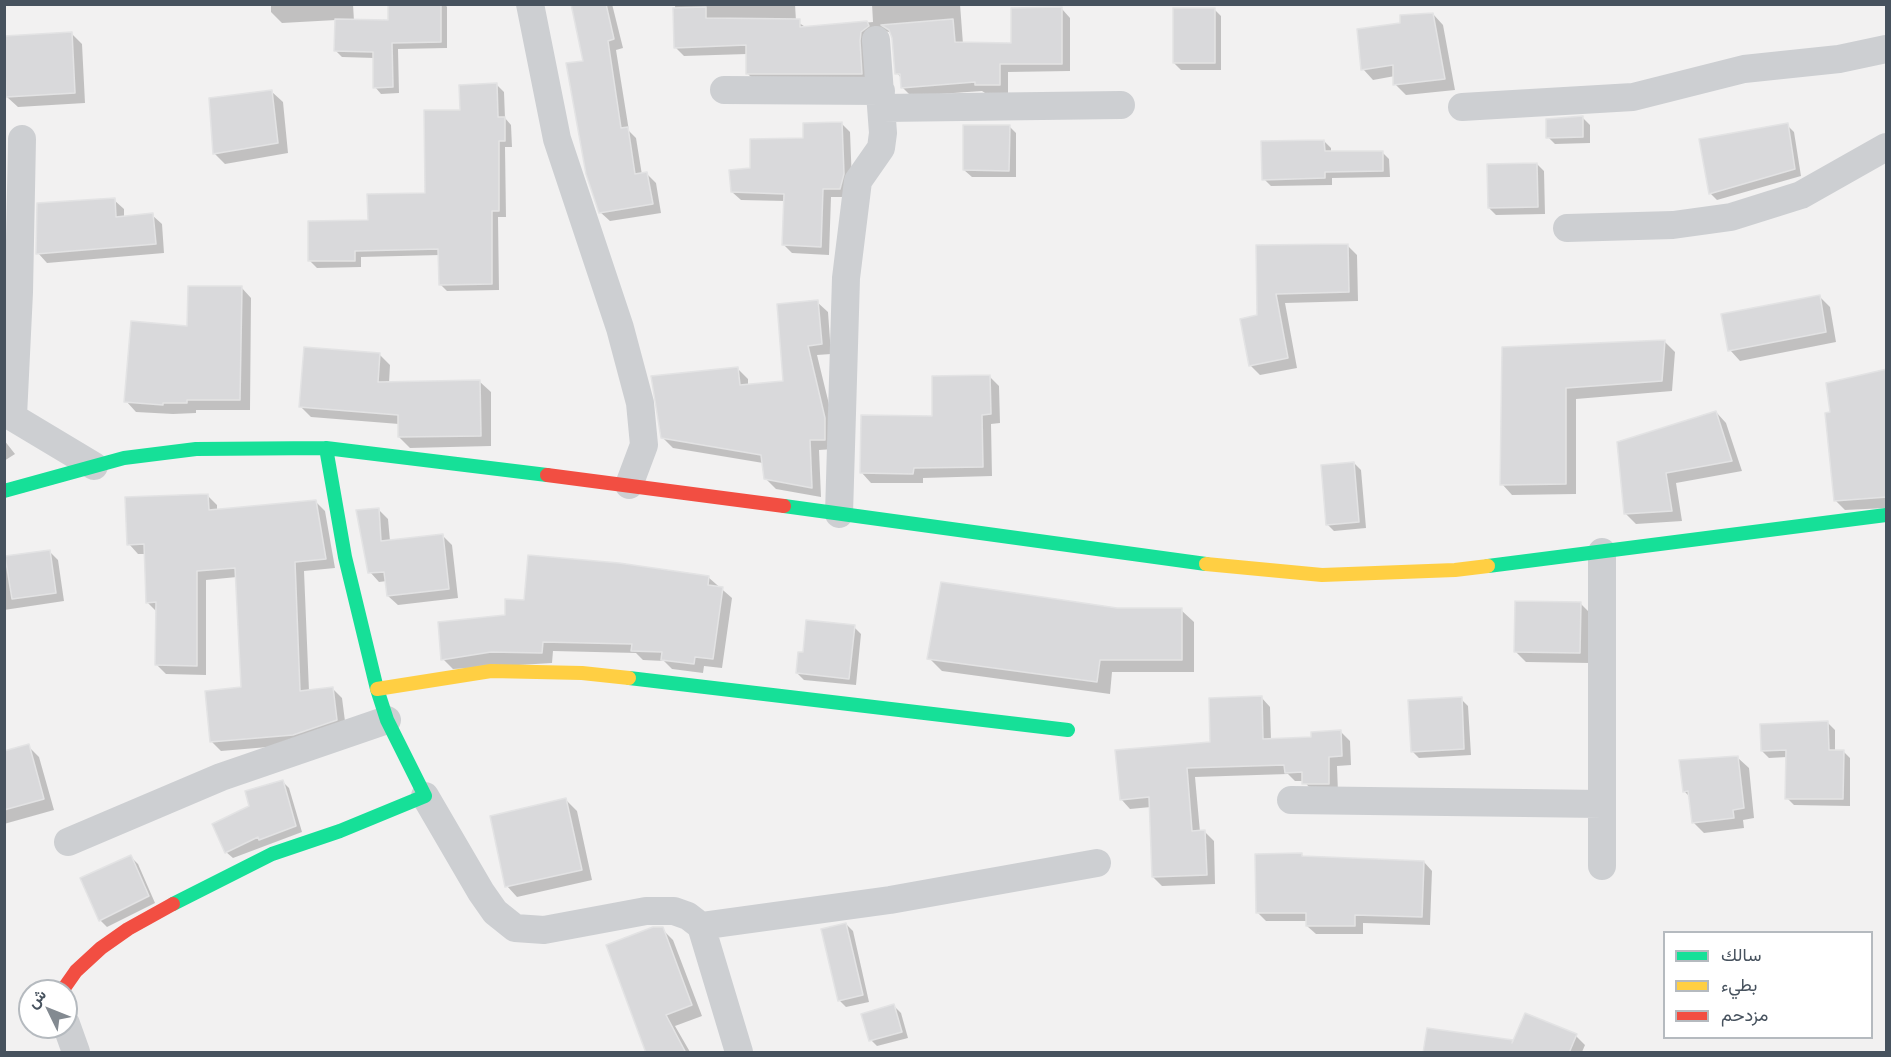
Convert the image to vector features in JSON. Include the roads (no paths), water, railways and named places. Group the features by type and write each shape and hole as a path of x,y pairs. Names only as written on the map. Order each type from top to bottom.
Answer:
{"main road":[{"path":"70,979 101,948 128,929 200,889 272,854 340,831 425,796 387,720 377,689 345,557 326,448"},
{"path":"4,491 124,458 196,449 326,448 629,485 1199,563 1322,575 1455,570 1887,515"},
{"path":"377,689 491,671 582,673 1068,730"}],"street":[{"path":"530,4 557,139 620,328 640,403 644,445 629,485"},
{"path":"839,514 846,278 858,182 881,148 882,100 876,40"},
{"path":"1462,107 1634,97 1744,69 1839,59 1887,49"},
{"path":"724,90 882,100 1121,105"},
{"path":"22,139 19,292 9,414 94,466"},
{"path":"1567,228 1673,225 1731,217 1802,195 1887,147"},
{"path":"1602,552 1602,866"},
{"path":"68,842 220,777 387,720"},
{"path":"425,796 481,892 495,912 515,928 544,930 646,911 664,911 688,916 701,926 739,1053"},
{"path":"1291,800 1602,804"},
{"path":"701,926 890,900 1097,863"}]}
